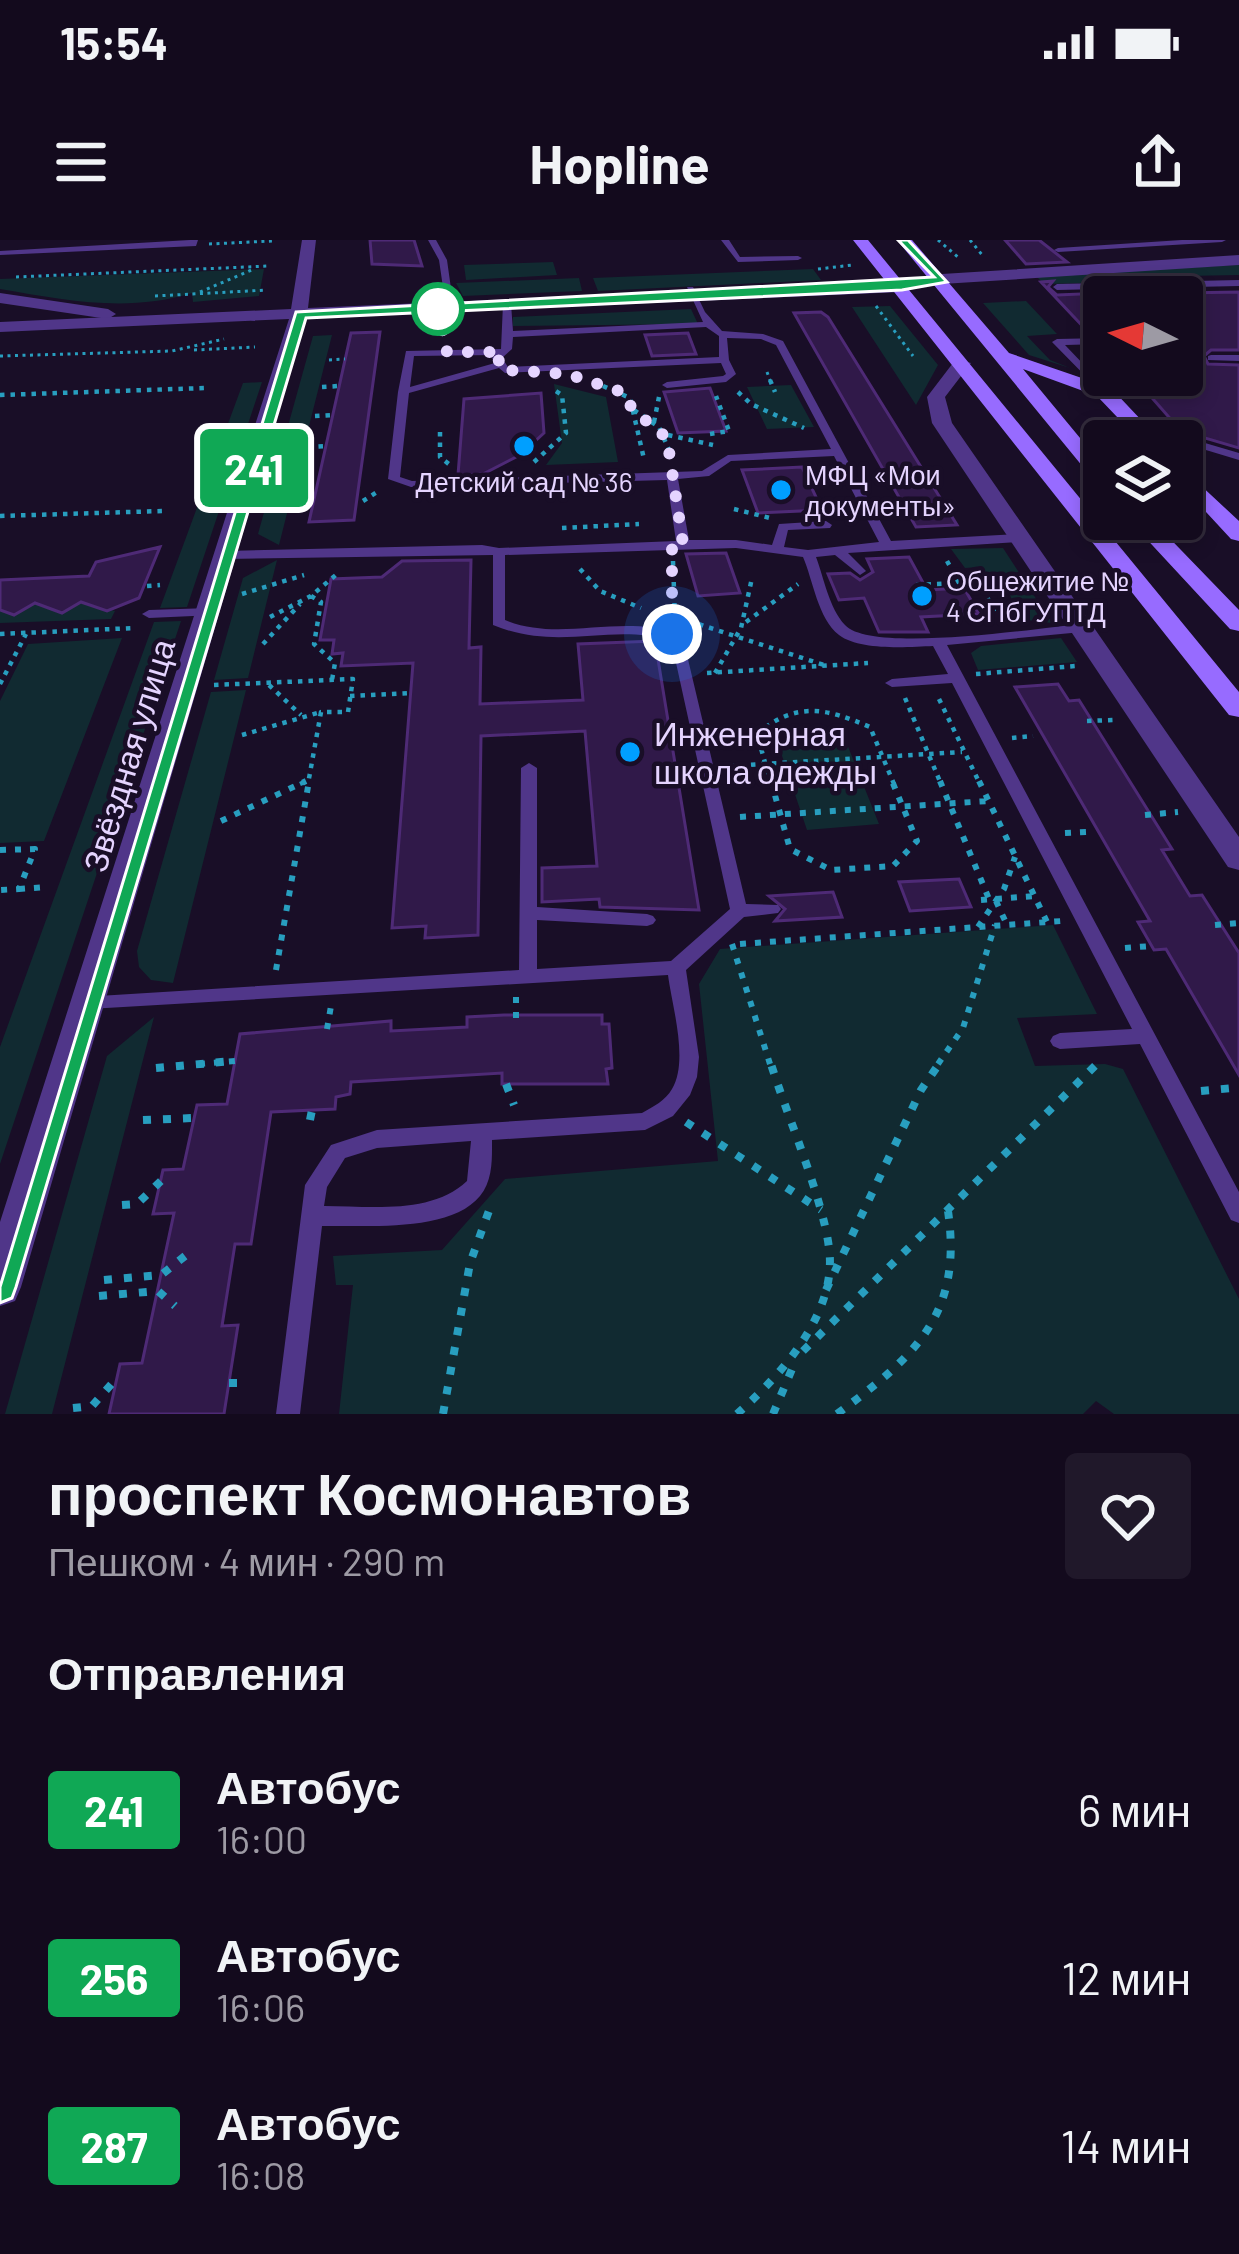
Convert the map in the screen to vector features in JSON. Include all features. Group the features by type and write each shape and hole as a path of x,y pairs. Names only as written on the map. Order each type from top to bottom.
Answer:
{"main road":[{"path":"860,240 1239,709"},
{"path":"904,240 942,279 1083,455"},
{"path":"999,355 1083,385"},
{"path":"1108,396 1131,420"},
{"path":"1203,496 1239,535"},
{"path":"1159,540 1239,624"}],"street":[{"name":"Звёздная улица","path":"0,1287 302,310 309,240"},
{"path":"0,324 899,283 1239,259"},
{"path":"451,304 692,293"},
{"path":"0,298 108,314"},
{"path":"0,324 108,314 302,310"},
{"path":"962,363 936,397 936,412 1239,860"}],"lane":[{"path":"22,252 30,240"},
{"path":"432,240 443,260 451,304"},
{"path":"725,240 738,260 797,259"},
{"path":"1058,250 1216,241 1239,259"},
{"path":"0,253 194,242"},
{"path":"1058,287 1239,283"},
{"path":"692,293 705,325 722,338 774,340 887,544"},
{"path":"507,304 508,334 500,358 506,370 724,360"},
{"path":"508,334 705,325"},
{"path":"667,385 692,389 728,376 722,338"},
{"path":"1083,341 1058,342 1083,369"},
{"path":"500,358 409,352 392,476 400,482 705,474 728,458 769,460 838,452"},
{"path":"403,392 500,358"},
{"path":"1211,358 1239,358"},
{"path":"1205,445 1239,442"},
{"path":"1205,445 1239,457"},
{"path":"665,476 678,544"},
{"path":"777,548 783,527 826,525"},
{"path":"226,555 461,548 499,552 678,544 777,548 808,554 887,544 1019,538"},
{"path":"838,551 860,571"},
{"path":"499,552 498,622 505,627 544,634 671,623 680,640 739,911"},
{"path":"808,554 840,628 852,639 946,639 1082,628"},
{"path":"147,621 212,608"},
{"path":"952,620 946,639 956,677 1239,1213"},
{"path":"896,683 956,677"},
{"path":"522,985 529,914 529,768"},
{"path":"88,1002 522,985 676,968 739,911 772,909"},
{"path":"529,914 568,911 598,921 647,920"},
{"path":"288,1414 316,1185 338,1150 377,1139 645,1121 671,1111 688,1082 676,968"},
{"path":"1060,1041 1145,1036"},
{"path":"312,1216 439,1211 462,1200 476,1186 482,1133"}],"path":[{"path":"194,242 272,241 268,240"},
{"path":"938,240 967,264"},
{"path":"230,251 232,243"},
{"path":"0,278 269,266"},
{"path":"188,304 194,294 257,267"},
{"path":"149,297 267,290"},
{"path":"875,304 913,356"},
{"path":"172,351 240,335"},
{"path":"0,356 255,347"},
{"path":"329,359 345,359"},
{"path":"710,434 730,431 716,398 728,376 795,371"},
{"path":"767,372 776,392"},
{"path":"592,382 628,395 636,443 665,476"},
{"path":"526,465 566,433 562,393 542,385"},
{"path":"322,387 340,386"},
{"path":"0,395 205,388"},
{"path":"755,406 796,427 825,429"},
{"path":"632,409 664,434 672,449 665,476"},
{"path":"315,416 333,415"},
{"path":"440,432 442,459 462,468"},
{"path":"664,434 713,445"},
{"path":"308,447 326,446"},
{"path":"298,483 319,482"},
{"path":"363,501 377,492"},
{"path":"734,508 770,517 783,527"},
{"path":"0,516 162,511"},
{"path":"936,542 959,583"},
{"path":"678,544 671,623 740,634 827,666"},
{"path":"528,551 581,569 599,591 654,613"},
{"path":"212,608 306,574 333,575 311,596 270,617"},
{"path":"744,624 764,604 818,575"},
{"path":"711,681 744,624 752,578"},
{"path":"916,585 978,582 1008,634"},
{"path":"147,586 160,585"},
{"path":"311,596 321,602 314,644 335,663 332,680"},
{"path":"263,644 302,601"},
{"path":"0,634 147,621"},
{"path":"0,684 26,633"},
{"path":"687,674 873,663"},
{"path":"956,677 1086,666"},
{"path":"187,686 352,680 348,712 301,715 242,735"},
{"path":"929,680 1047,922"},
{"path":"267,683 301,715"},
{"path":"896,683 988,899 1006,925"},
{"path":"350,696 411,693"},
{"path":"832,711 870,727 917,841 893,866 831,870 810,861 790,849 765,764 757,734 781,714 832,711"},
{"path":"273,992 321,712"},
{"path":"1087,722 1121,719"},
{"path":"1010,738 1033,736"},
{"path":"731,766 964,752"},
{"path":"221,820 309,780"},
{"path":"743,817 988,801"},
{"path":"1145,815 1183,812"},
{"path":"1062,833 1086,832"},
{"path":"0,850 35,849 19,889"},
{"path":"978,927 988,899 1016,857"},
{"path":"0,890 46,887"},
{"path":"988,899 1035,896"},
{"path":"695,947 1084,919"},
{"path":"1215,925 1239,923"},
{"path":"773,1414 823,1295 921,1090 963,1028 995,926"},
{"path":"732,944 774,1087 821,1210 830,1250 823,1295"},
{"path":"1124,948 1151,946"},
{"path":"517,1018 522,985"},
{"path":"327,1029 331,1003"},
{"path":"156,1068 235,1061"},
{"path":"736,1414 1098,1063"},
{"path":"506,1084 515,1109"},
{"path":"1202,1091 1233,1088"},
{"path":"143,1120 194,1118"},
{"path":"698,1131 821,1210"},
{"path":"443,1414 470,1263 496,1189 479,1172"},
{"path":"122,1205 137,1204 161,1181"},
{"path":"836,1414 896,1369 937,1322 956,1262 948,1211"},
{"path":"104,1280 161,1275 185,1256"},
{"path":"99,1297 158,1292 175,1306"},
{"path":"73,1408 92,1406 116,1379"},
{"path":"229,1383 246,1383"}],"shaded area":[{"path":"553,262 557,275 466,280 464,265"},
{"path":"1239,265 1239,275 1083,276 1083,283 1044,284 1035,275"},
{"path":"264,269 259,296 193,302 192,293 120,303 0,289 0,279"},
{"path":"813,269 821,280 598,291 593,278"},
{"path":"579,278 582,291 463,296 456,283"},
{"path":"1026,301 1057,334 1027,336 1050,360 1070,368 1029,355 983,303"},
{"path":"890,306 938,365 916,405 852,307"},
{"path":"691,309 698,324 513,326 513,317"},
{"path":"332,335 279,545 258,534 313,336"},
{"path":"262,382 187,607 160,608 243,383"},
{"path":"554,384 606,397 618,462 546,465 562,443"},
{"path":"791,385 814,427 767,429 747,387"},
{"path":"1003,548 1052,623 1019,619 1010,595 1016,590 1013,582 987,576 979,567 965,568 951,549"},
{"path":"277,560 248,678 214,680 243,578"},
{"path":"81,602 115,611 111,619 0,623 0,610 14,615 35,603 62,613"},
{"path":"181,621 0,1164 0,1047 154,622"},
{"path":"122,638 44,841 0,843 0,701 28,644"},
{"path":"1061,638 1077,662 978,670 971,653 981,646"},
{"path":"246,690 173,983 151,980 139,967 137,951 211,692"},
{"path":"843,734 879,824 807,830 776,738"},
{"path":"1053,925 1097,1014 1017,1018 1035,1066 1105,1064 1123,1069 1239,1299 1239,1414 1114,1414 1096,1401 1083,1414 339,1414 353,1285 336,1285 333,1256 442,1250 505,1179 718,1161 699,984 720,949"},
{"path":"154,1017 52,1414 5,1414 107,1056"}],"building":[{"path":"370,240 414,240 422,266 372,264"},
{"path":"1005,240 1039,240 1067,262 1026,264"},
{"path":"1053,281 1048,287 1057,295 1083,294 1083,327 1041,282"},
{"path":"1239,292 1239,350 1211,350 1204,356 1208,364 1239,365 1239,448 1203,437 1203,420 1171,420 1150,396 1203,396 1203,293"},
{"path":"821,312 957,525 916,527 794,313"},
{"path":"380,332 354,520 309,522 351,333"},
{"path":"688,333 696,354 652,356 645,335"},
{"path":"710,388 726,431 678,433 664,392"},
{"path":"541,393 544,433 520,455 483,474 458,475 464,399"},
{"name":"МФЦ «Мои документы»","path":"802,467 822,510 758,513 742,470"},
{"path":"160,547 139,598 107,611 81,602 62,613 35,603 14,615 0,610 0,580 89,576 96,562"},
{"path":"726,553 740,593 698,596 686,554"},
{"name":"Общежитие № 4 СПбГУПТД","path":"909,557 927,590 964,588 979,614 921,617 928,632 879,632 864,598 839,600 828,574 850,573 860,580 873,572 867,559"},
{"name":"Инженерная школа одежды","path":"471,560 469,648 481,647 480,704 583,700 578,644 655,641 699,910 600,907 599,899 542,902 542,868 597,866 585,731 481,736 478,935 425,938 426,926 392,928 413,663 341,666 343,653 332,654 334,640 320,640 331,579 382,577 402,561"},
{"path":"1058,684 1069,701 1079,700 1172,849 1162,850 1190,896 1202,895 1239,953 1239,1075 1166,949 1154,950 1138,922 1150,921 1015,687"},
{"path":"959,879 971,907 910,911 899,882"},
{"path":"833,892 842,917 775,921 785,909 769,896"},
{"path":"602,1015 602,1024 609,1024 612,1068 606,1069 608,1084 502,1084 502,1073 351,1082 350,1094 336,1097 335,1109 271,1112 251,1244 235,1244 222,1326 238,1325 224,1414 109,1414 120,1364 142,1363 174,1213 153,1214 163,1170 183,1169 197,1105 227,1104 240,1034 391,1021 391,1031 467,1027 467,1017"}],"bus line":[{"name":"241","path":"0,1287 301,315 902,286 942,279 904,240"}],"place":[{"name":"Детский сад № 36","path":"524,446"},
{"name":"МФЦ «Мои документы»","path":"781,490"},
{"name":"Общежитие № 4 СПбГУПТД","path":"922,596"},
{"name":"Инженерная школа одежды","path":"630,752"}],"route":[{"path":"438,309 447,352 502,352 497,365 506,370 558,372 625,393 632,409 654,422 667,438 683,544 672,544 672,634"}]}
